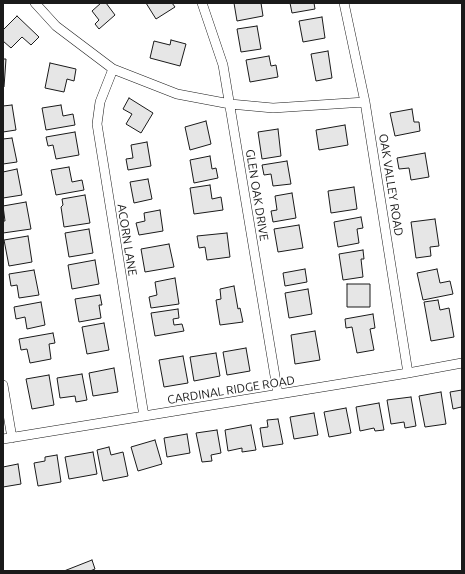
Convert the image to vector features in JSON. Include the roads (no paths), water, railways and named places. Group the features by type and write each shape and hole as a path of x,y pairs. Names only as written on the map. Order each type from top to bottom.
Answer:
{"street":[{"path":"36,3 56,26 113,69 177,94 230,104 273,108 365,102"},
{"name":"GLEN OAK DRIVE","path":"202,3 223,65 278,394"},
{"name":"OAK VALLEY ROAD","path":"344,3 365,102 408,373"},
{"name":"ACORN LANE","path":"113,69 100,102 96,124 144,416"},
{"name":"CARDINAL RIDGE ROAD","path":"7,438 462,363"},
{"path":"3,385 7,438"}]}
